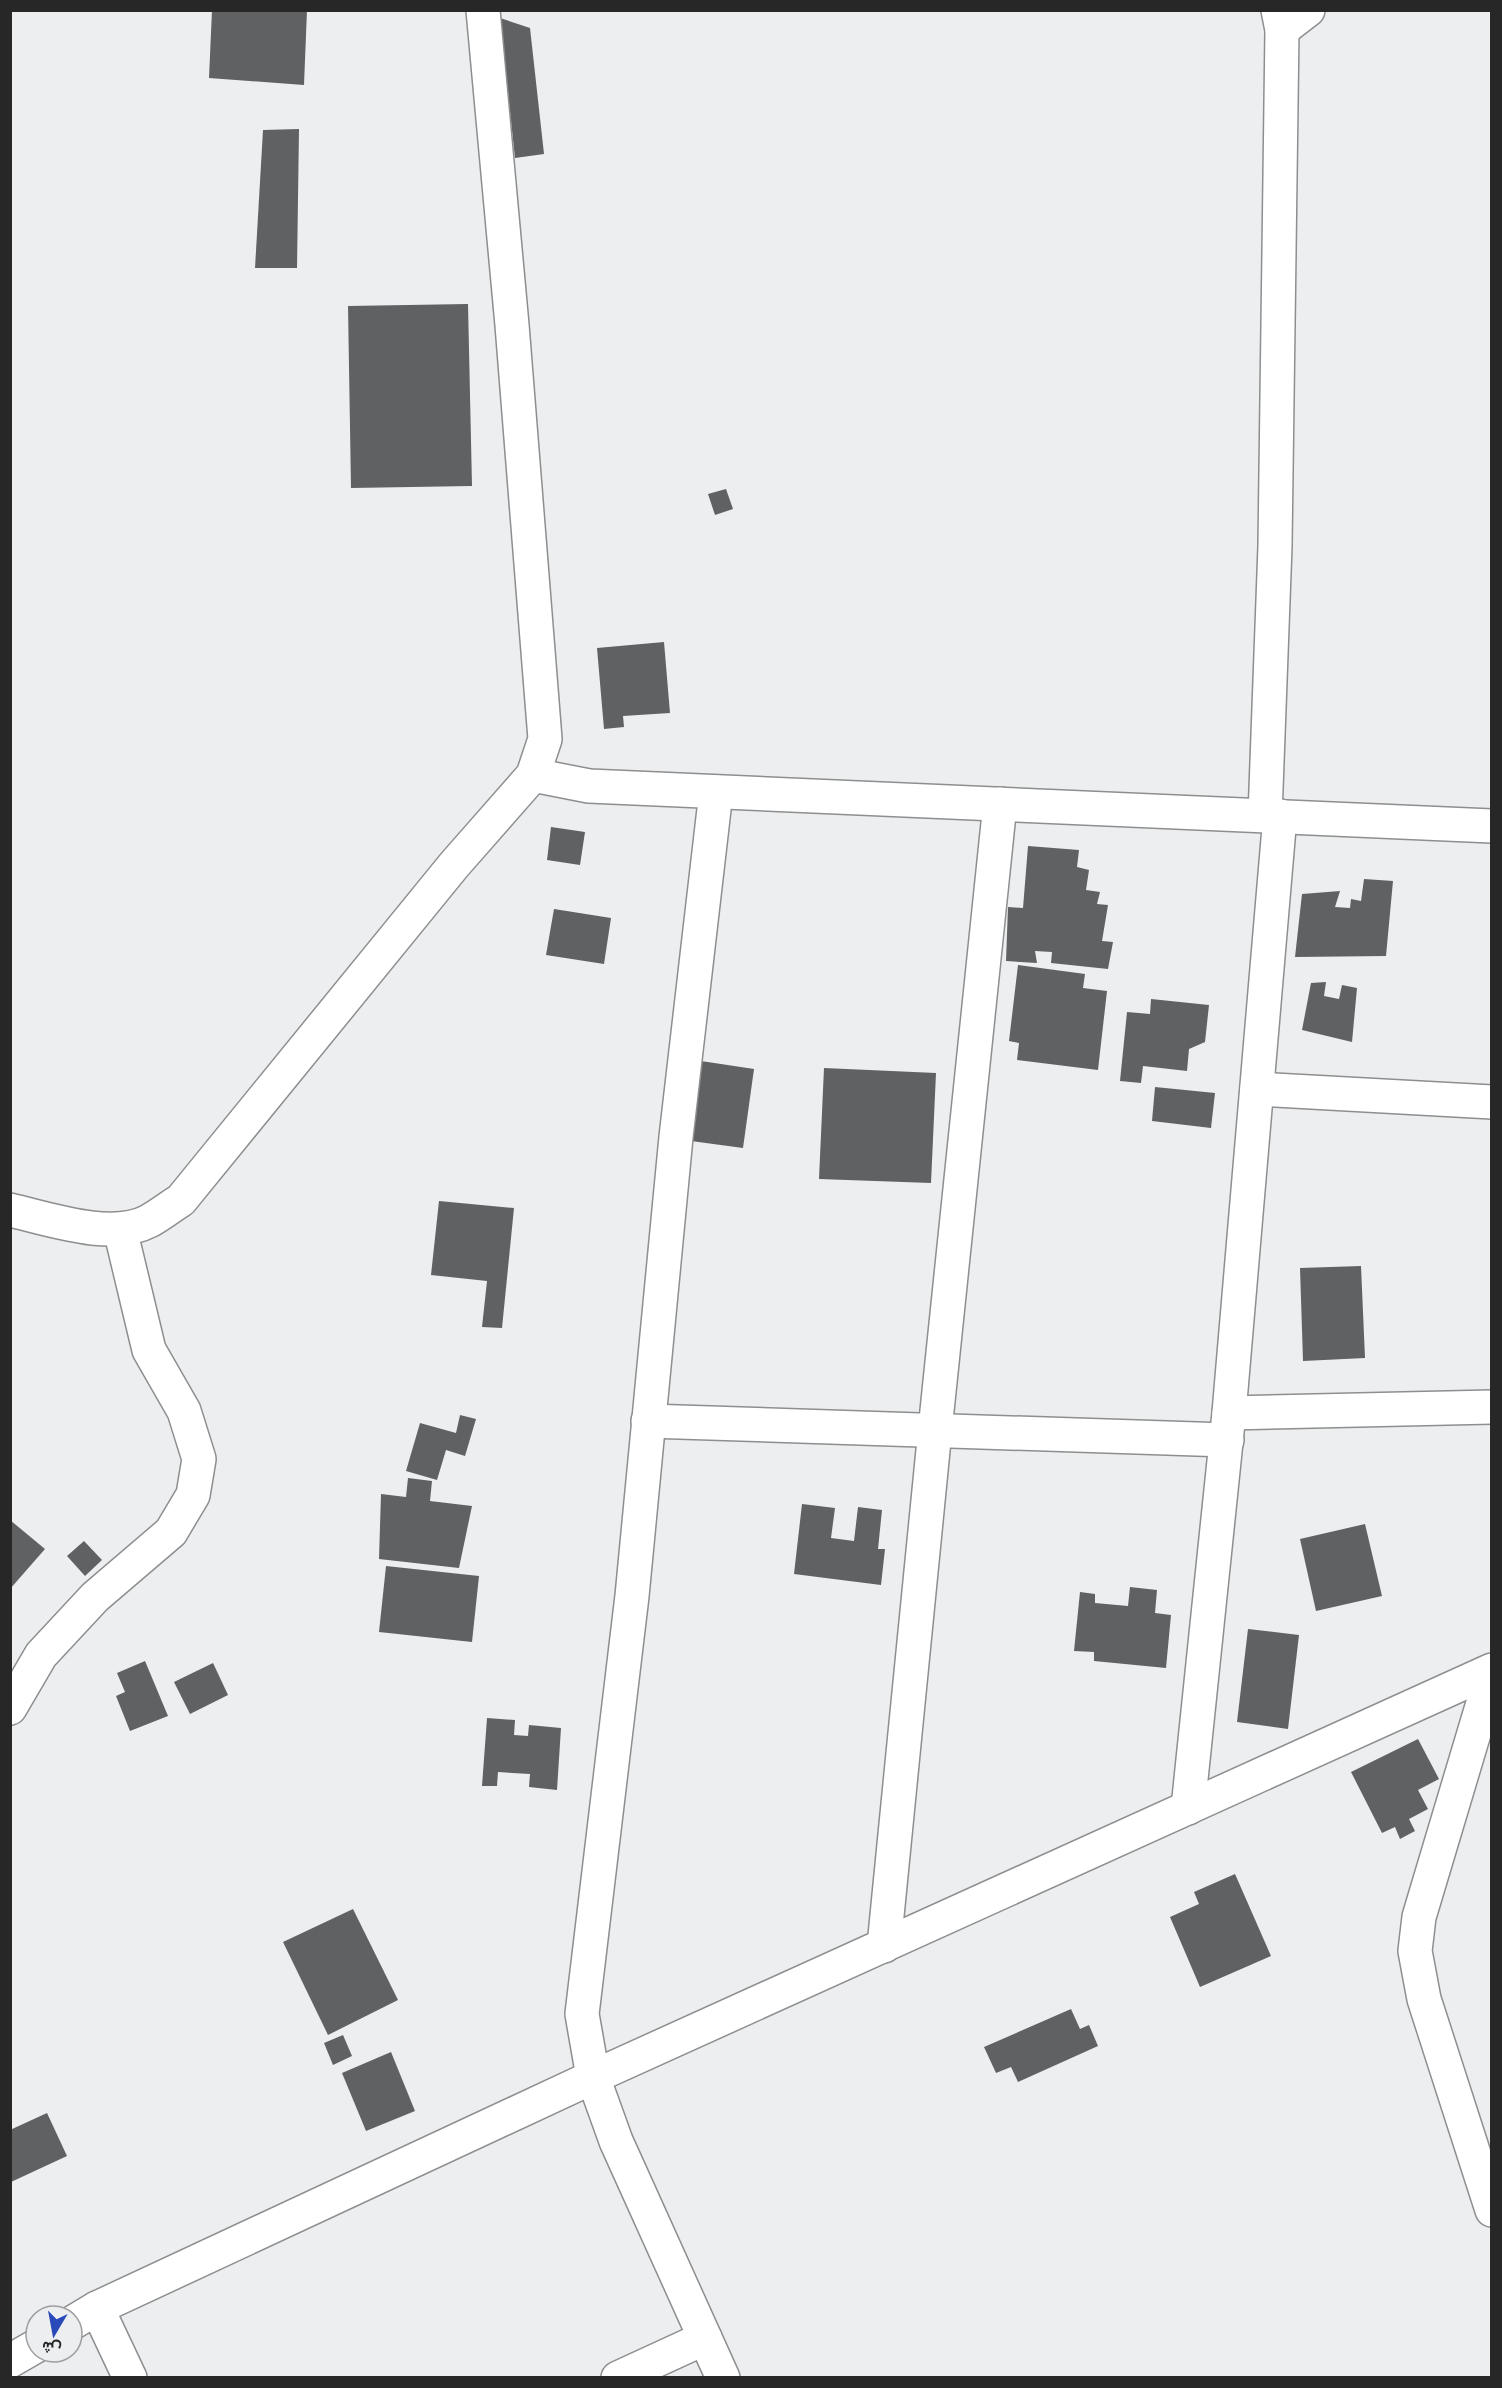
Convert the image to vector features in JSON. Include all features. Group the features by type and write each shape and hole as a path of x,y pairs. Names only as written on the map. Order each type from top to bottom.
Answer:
{"street":[{"path":"10,1210 83,1226 120,1229 147,1222 181,1200 454,864 533,775 545,739 512,325 483,10"},
{"path":"1188,1808 1228,1427 1257,1089 1273,816 1275,535 1290,17"},
{"path":"533,775 589,786 1491,826"},
{"path":"716,792 676,1137 632,1596 582,2014 593,2077 616,2141 723,2378"},
{"path":"884,1946 1000,804"},
{"path":"1257,1089 1491,1102"},
{"path":"10,1708 41,1655 95,1597 171,1532 193,1495 199,1459 184,1411 149,1350 120,1229"},
{"path":"648,1421 935,1430 1228,1427 1491,1407"},
{"path":"130,2378 84,2316 593,2077 1491,1672"},
{"path":"1491,1672 1419,1917 1415,1951 1424,1999 1491,2210"},
{"path":"618,2378 705,2338"},
{"path":"10,2361 24,2353"}],"building":[{"path":"212,10 307,10 304,85 209,78"},
{"path":"500,18 530,28 544,154 515,158"},
{"path":"299,129 297,268 255,268 263,130"},
{"path":"468,304 472,486 351,488 348,306"},
{"path":"726,489 733,509 715,515 708,494"},
{"path":"664,642 670,713 623,716 624,727 604,729 597,648"},
{"path":"551,827 585,832 580,865 547,860"},
{"path":"1028,846 1079,850 1077,867 1089,870 1086,890 1100,892 1097,904 1108,905 1102,941 1113,942 1108,969 1051,963 1052,952 1035,951 1037,963 1006,961 1008,907 1023,908"},
{"path":"1364,879 1393,881 1386,956 1295,957 1302,894 1340,891 1335,907 1350,908 1351,899 1361,901"},
{"path":"554,909 611,918 604,964 546,955"},
{"path":"1018,965 1085,974 1083,988 1107,991 1098,1070 1017,1060 1019,1043 1009,1041"},
{"path":"1326,982 1324,996 1339,999 1342,985 1357,988 1352,1042 1302,1030 1311,983"},
{"path":"1151,999 1209,1005 1205,1042 1189,1049 1187,1071 1143,1066 1141,1083 1120,1081 1127,1012 1150,1014"},
{"path":"701,1061 754,1069 743,1148 691,1141"},
{"path":"824,1068 936,1073 931,1183 819,1179"},
{"path":"1155,1087 1215,1093 1211,1128 1152,1121"},
{"path":"439,1201 514,1208 502,1328 482,1327 487,1281 431,1275"},
{"path":"1361,1266 1365,1358 1303,1361 1300,1268"},
{"path":"460,1415 476,1419 465,1456 446,1450 437,1480 406,1471 420,1423 456,1433"},
{"path":"408,1478 432,1481 430,1501 472,1506 459,1568 379,1559 381,1494 406,1497"},
{"path":"802,1504 835,1508 831,1538 854,1541 858,1507 882,1510 878,1549 885,1549 881,1585 794,1574"},
{"path":"10,1520 45,1549 10,1589"},
{"path":"1365,1524 1382,1596 1316,1611 1300,1539"},
{"path":"84,1541 102,1560 85,1576 67,1556"},
{"path":"386,1566 479,1576 472,1642 379,1632"},
{"path":"1130,1587 1157,1590 1155,1613 1171,1615 1166,1668 1094,1661 1094,1652 1074,1651 1080,1592 1095,1594 1095,1603 1128,1606"},
{"path":"1248,1629 1299,1635 1288,1729 1237,1722"},
{"path":"145,1661 168,1716 130,1731 116,1696 125,1692 117,1673"},
{"path":"213,1663 228,1695 190,1714 174,1682"},
{"path":"487,1718 515,1720 514,1735 528,1736 529,1725 561,1728 557,1790 529,1787 530,1774 498,1772 497,1786 482,1786"},
{"path":"1418,1739 1439,1779 1418,1790 1428,1809 1409,1819 1415,1831 1400,1839 1395,1827 1382,1833 1351,1772"},
{"path":"1235,1874 1271,1956 1200,1987 1170,1917 1199,1904 1194,1892"},
{"path":"353,1909 398,2000 328,2035 283,1942"},
{"path":"1071,2009 1080,2029 1089,2025 1098,2046 1018,2082 1011,2067 996,2073 984,2047"},
{"path":"343,2035 352,2056 333,2065 324,2043"},
{"path":"391,2052 415,2111 366,2131 342,2073"},
{"path":"47,2113 67,2156 11,2182 10,2130"}]}
